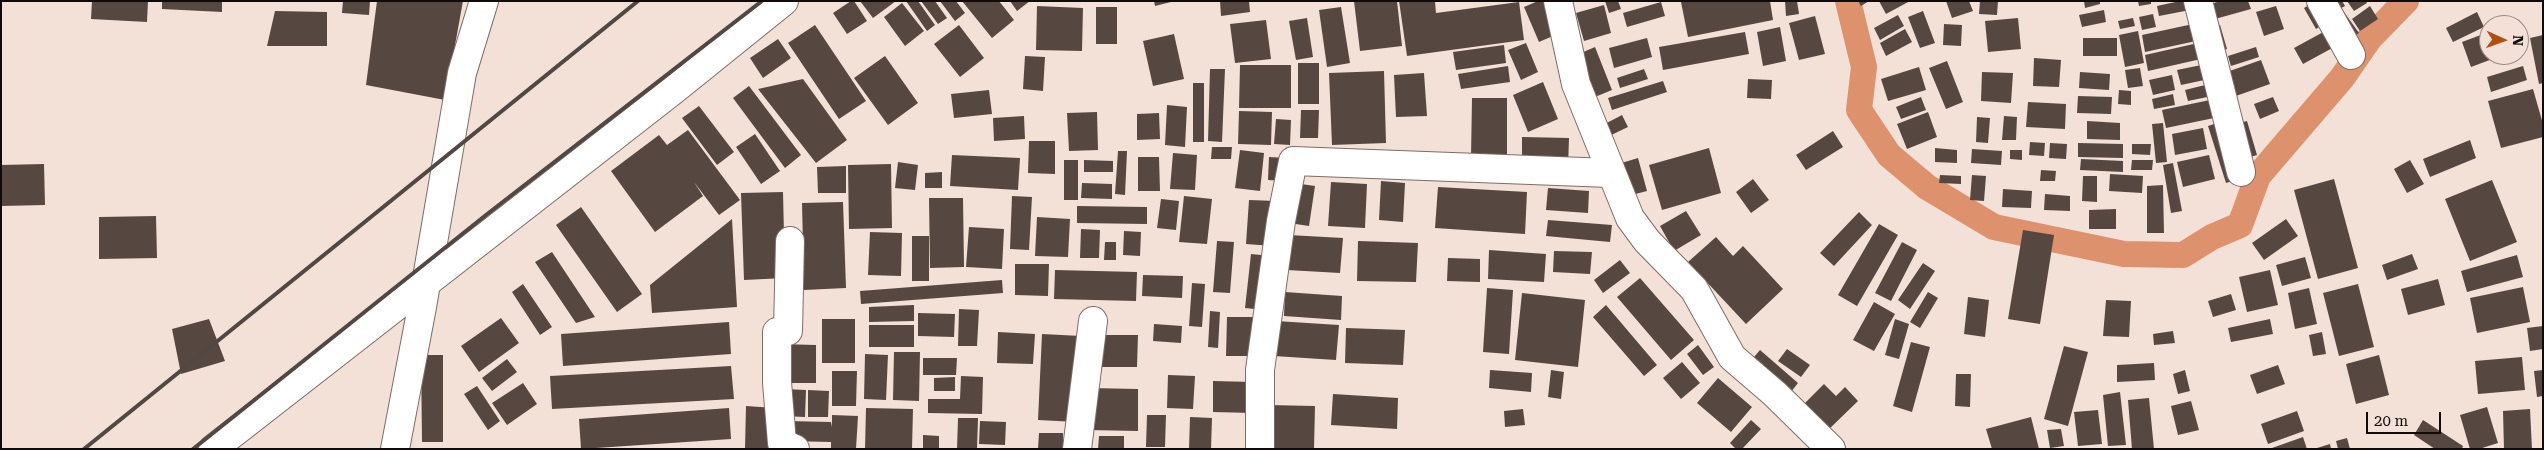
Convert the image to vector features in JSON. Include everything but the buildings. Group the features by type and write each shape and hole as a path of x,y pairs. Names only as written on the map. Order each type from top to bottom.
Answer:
{"street":[{"path":"395,449 426,284 462,73 484,1"},
{"path":"214,449 784,1"},
{"path":"1558,1 1576,84 1610,173 1630,218 1647,240 1694,289 1732,357 1775,394 1831,449"},
{"path":"2198,1 2241,172"},
{"path":"2321,1 2351,55"},
{"path":"1260,449 1260,370 1281,221 1293,162 1610,173"},
{"path":"790,241 788,331 777,332 777,382 782,443 795,449"},
{"path":"1077,449 1093,321"}],"waterway":[{"path":"1848,1 1864,67 1859,110 1889,155 1927,187 1994,227 2124,254 2183,255 2212,237 2240,225 2258,176 2342,78 2369,39 2406,1"}],"railway":[{"path":"84,449 638,1"},
{"path":"193,449 486,215 762,1"}]}
